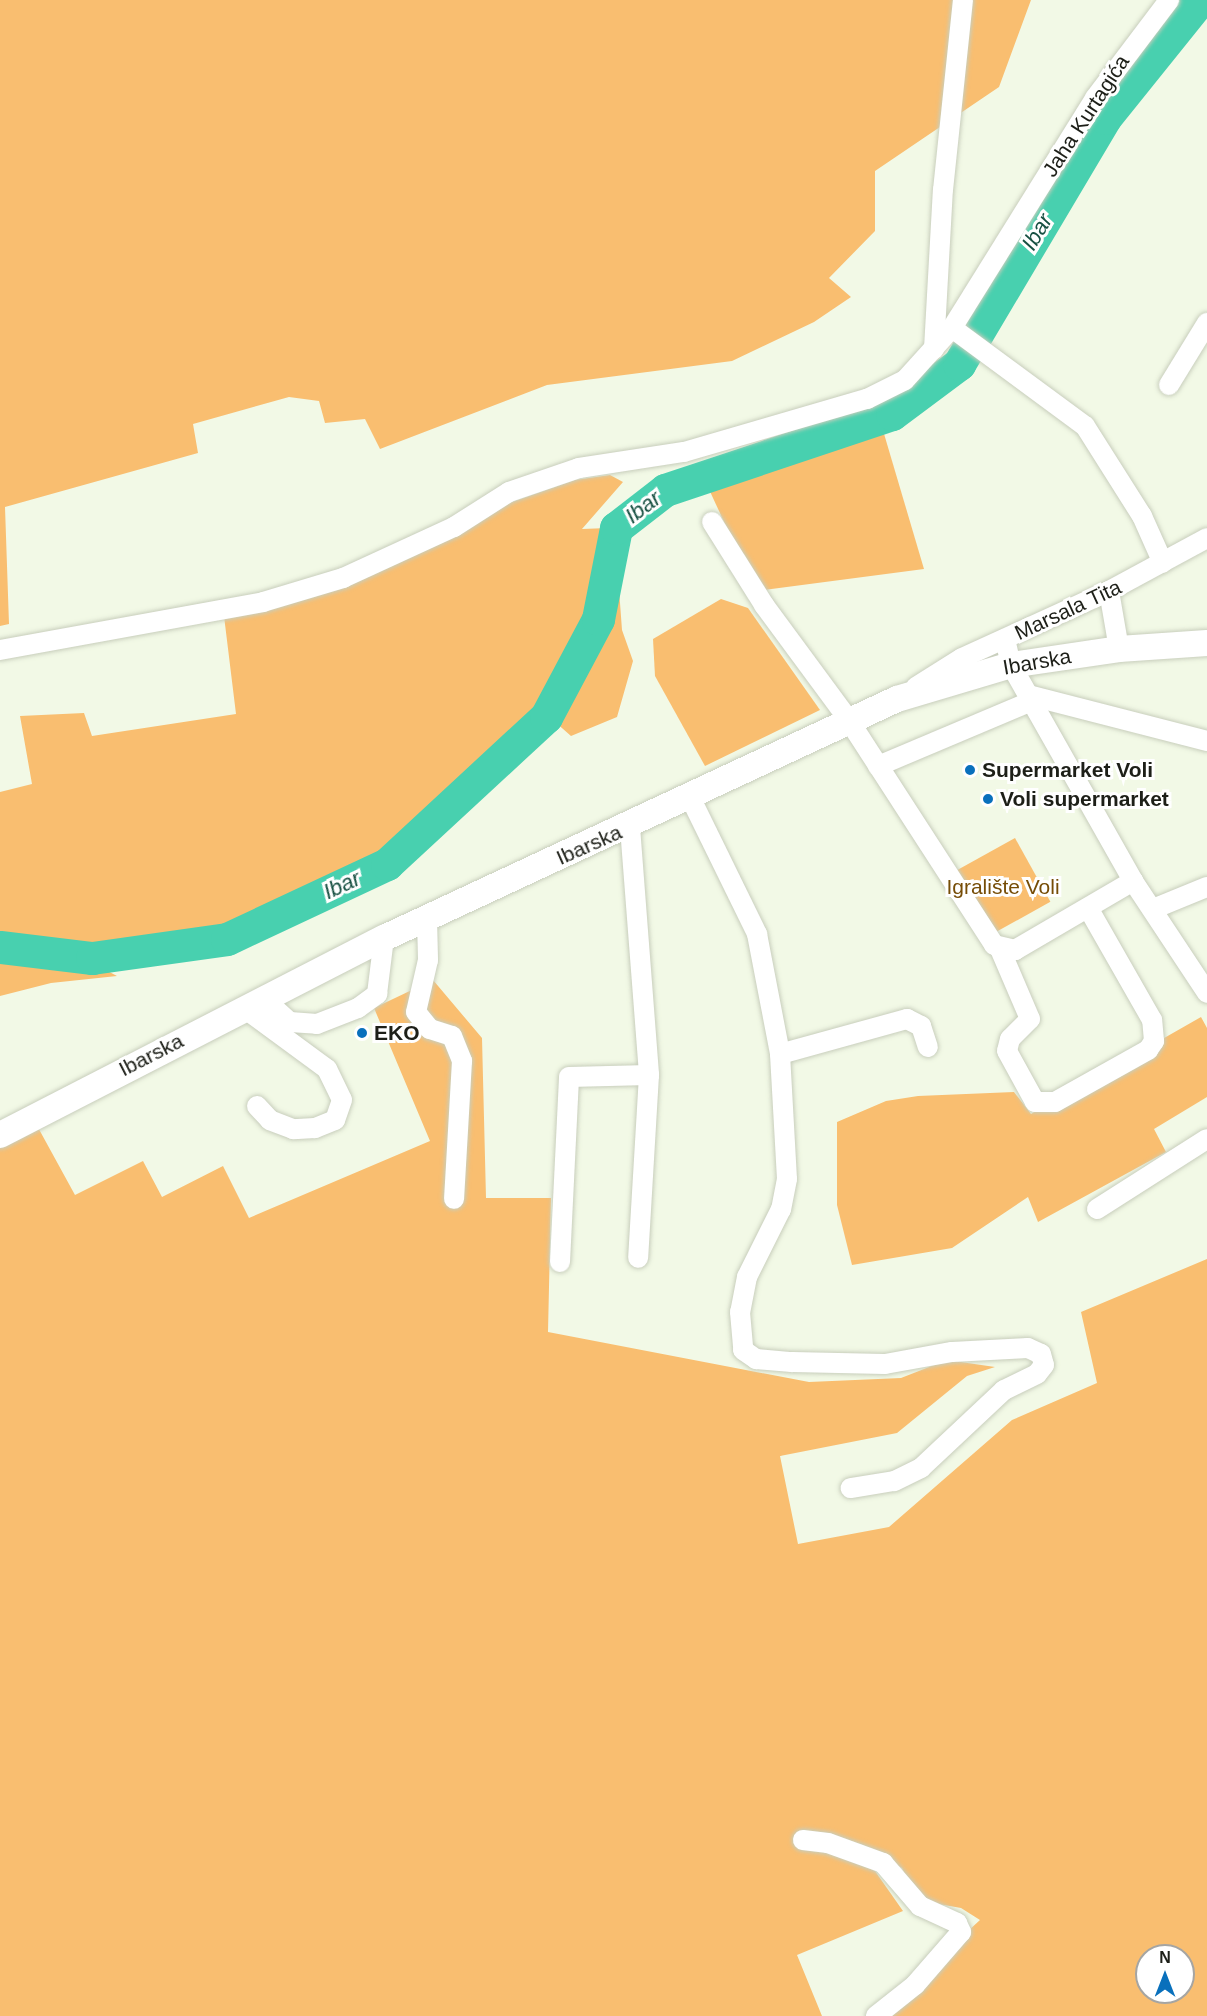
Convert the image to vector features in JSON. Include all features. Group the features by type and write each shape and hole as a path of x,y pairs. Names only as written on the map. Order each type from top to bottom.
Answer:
{"main road":[{"name":"Ibarska","path":"0,1135 253,1003 384,938 630,826 848,719 897,699 1011,665 1119,648 1207,643"}],"street":[{"path":"934,349 943,190 963,0"},
{"name":"Jaha Kurtagića","path":"0,650 263,602 343,578 454,527 509,492 569,471 684,452 867,399 905,380 934,349 958,334 1126,52 1169,0"},
{"path":"1169,385 1207,323"},
{"path":"958,334 1085,426 1142,516 1163,563"},
{"path":"712,522 764,605 848,719 1000,949 1030,1018 1010,1039 1007,1051 1035,1102 1054,1102 1148,1050 1154,1041 1152,1020 1088,908"},
{"name":"Marsala Tita","path":"897,699 1005,639 1109,591 1207,538"},
{"path":"1109,591 1119,648"},
{"path":"1005,639 1011,665 1133,881 1207,993"},
{"path":"879,766 1030,698 1207,741"},
{"path":"690,797 757,934 780,1054 787,1179 781,1209 747,1277 740,1312 743,1350 756,1359 885,1364 952,1352 1028,1348 1041,1354 1044,1365 1037,1374 1004,1390 921,1468 894,1480 851,1488"},
{"path":"630,826 649,1075 638,1258"},
{"path":"1000,949 1015,950 1133,881"},
{"path":"1153,909 1207,887"},
{"path":"427,918 428,960 416,1012 430,1029 452,1036 462,1061 454,1199"},
{"path":"253,1003 290,1022 317,1024 358,1008 377,994 384,938"},
{"path":"253,1003 327,1069 342,1100 335,1120 315,1128 293,1128 270,1120 257,1106"},
{"path":"780,1054 906,1018 921,1026 928,1047"},
{"path":"560,1262 569,1077 649,1075"},
{"path":"1097,1209 1207,1139"},
{"path":"803,1840 828,1843 883,1863 920,1906 957,1923 961,1932 915,1986 876,2016"}],"green space":[{"path":"0,0 1031,0 999,87 875,171 875,231 829,278 851,297 814,322 732,361 547,385 380,449 365,419 325,423 319,401 289,397 193,424 198,453 5,507 9,624 0,626"},
{"path":"882,427 924,569 756,591 707,485"},
{"path":"610,475 623,482 582,529 608,528 588,617 540,713 384,856 226,927 95,948 0,935 0,792 32,784 20,716 84,713 92,736 236,714 224,616 501,506 575,480"},
{"path":"617,562 622,630 633,661 617,717 571,736 554,721 605,626"},
{"path":"721,599 748,608 820,710 705,766 655,676 653,639"},
{"name":"Igralište Voli","path":"1015,838 1050,902 990,935 955,871"},
{"path":"0,953 100,967 117,976 51,983 0,996"},
{"path":"433,980 482,1038 486,1198 551,1198 548,1332 809,1382 901,1378 947,1360 995,1367 967,1376 897,1433 780,1456 798,1544 889,1527 1012,1420 1097,1383 1081,1312 1207,1259 1207,2016 876,2016 980,1920 961,1908 916,1900 902,1868 861,1844 837,1854 875,1871 903,1911 797,1955 822,2016 0,2016 0,1142 35,1122 75,1195 143,1161 162,1197 223,1166 249,1218 430,1141 374,1008"},
{"path":"1201,1017 1207,1028 1207,1097 1154,1129 1166,1152 1038,1222 1028,1197 952,1248 852,1265 837,1205 837,1122 886,1101 918,1096 1014,1092 1031,1114"}],"waterway":[{"name":"Ibar","path":"0,947 92,958 227,939 387,864 546,717 598,619 616,528 665,490 892,414 959,364 1105,118 1200,0"}],"place":[{"name":"Supermarket Voli","path":"970,770"},
{"name":"Voli supermarket","path":"988,799"},
{"name":"EKO","path":"362,1033"}]}
